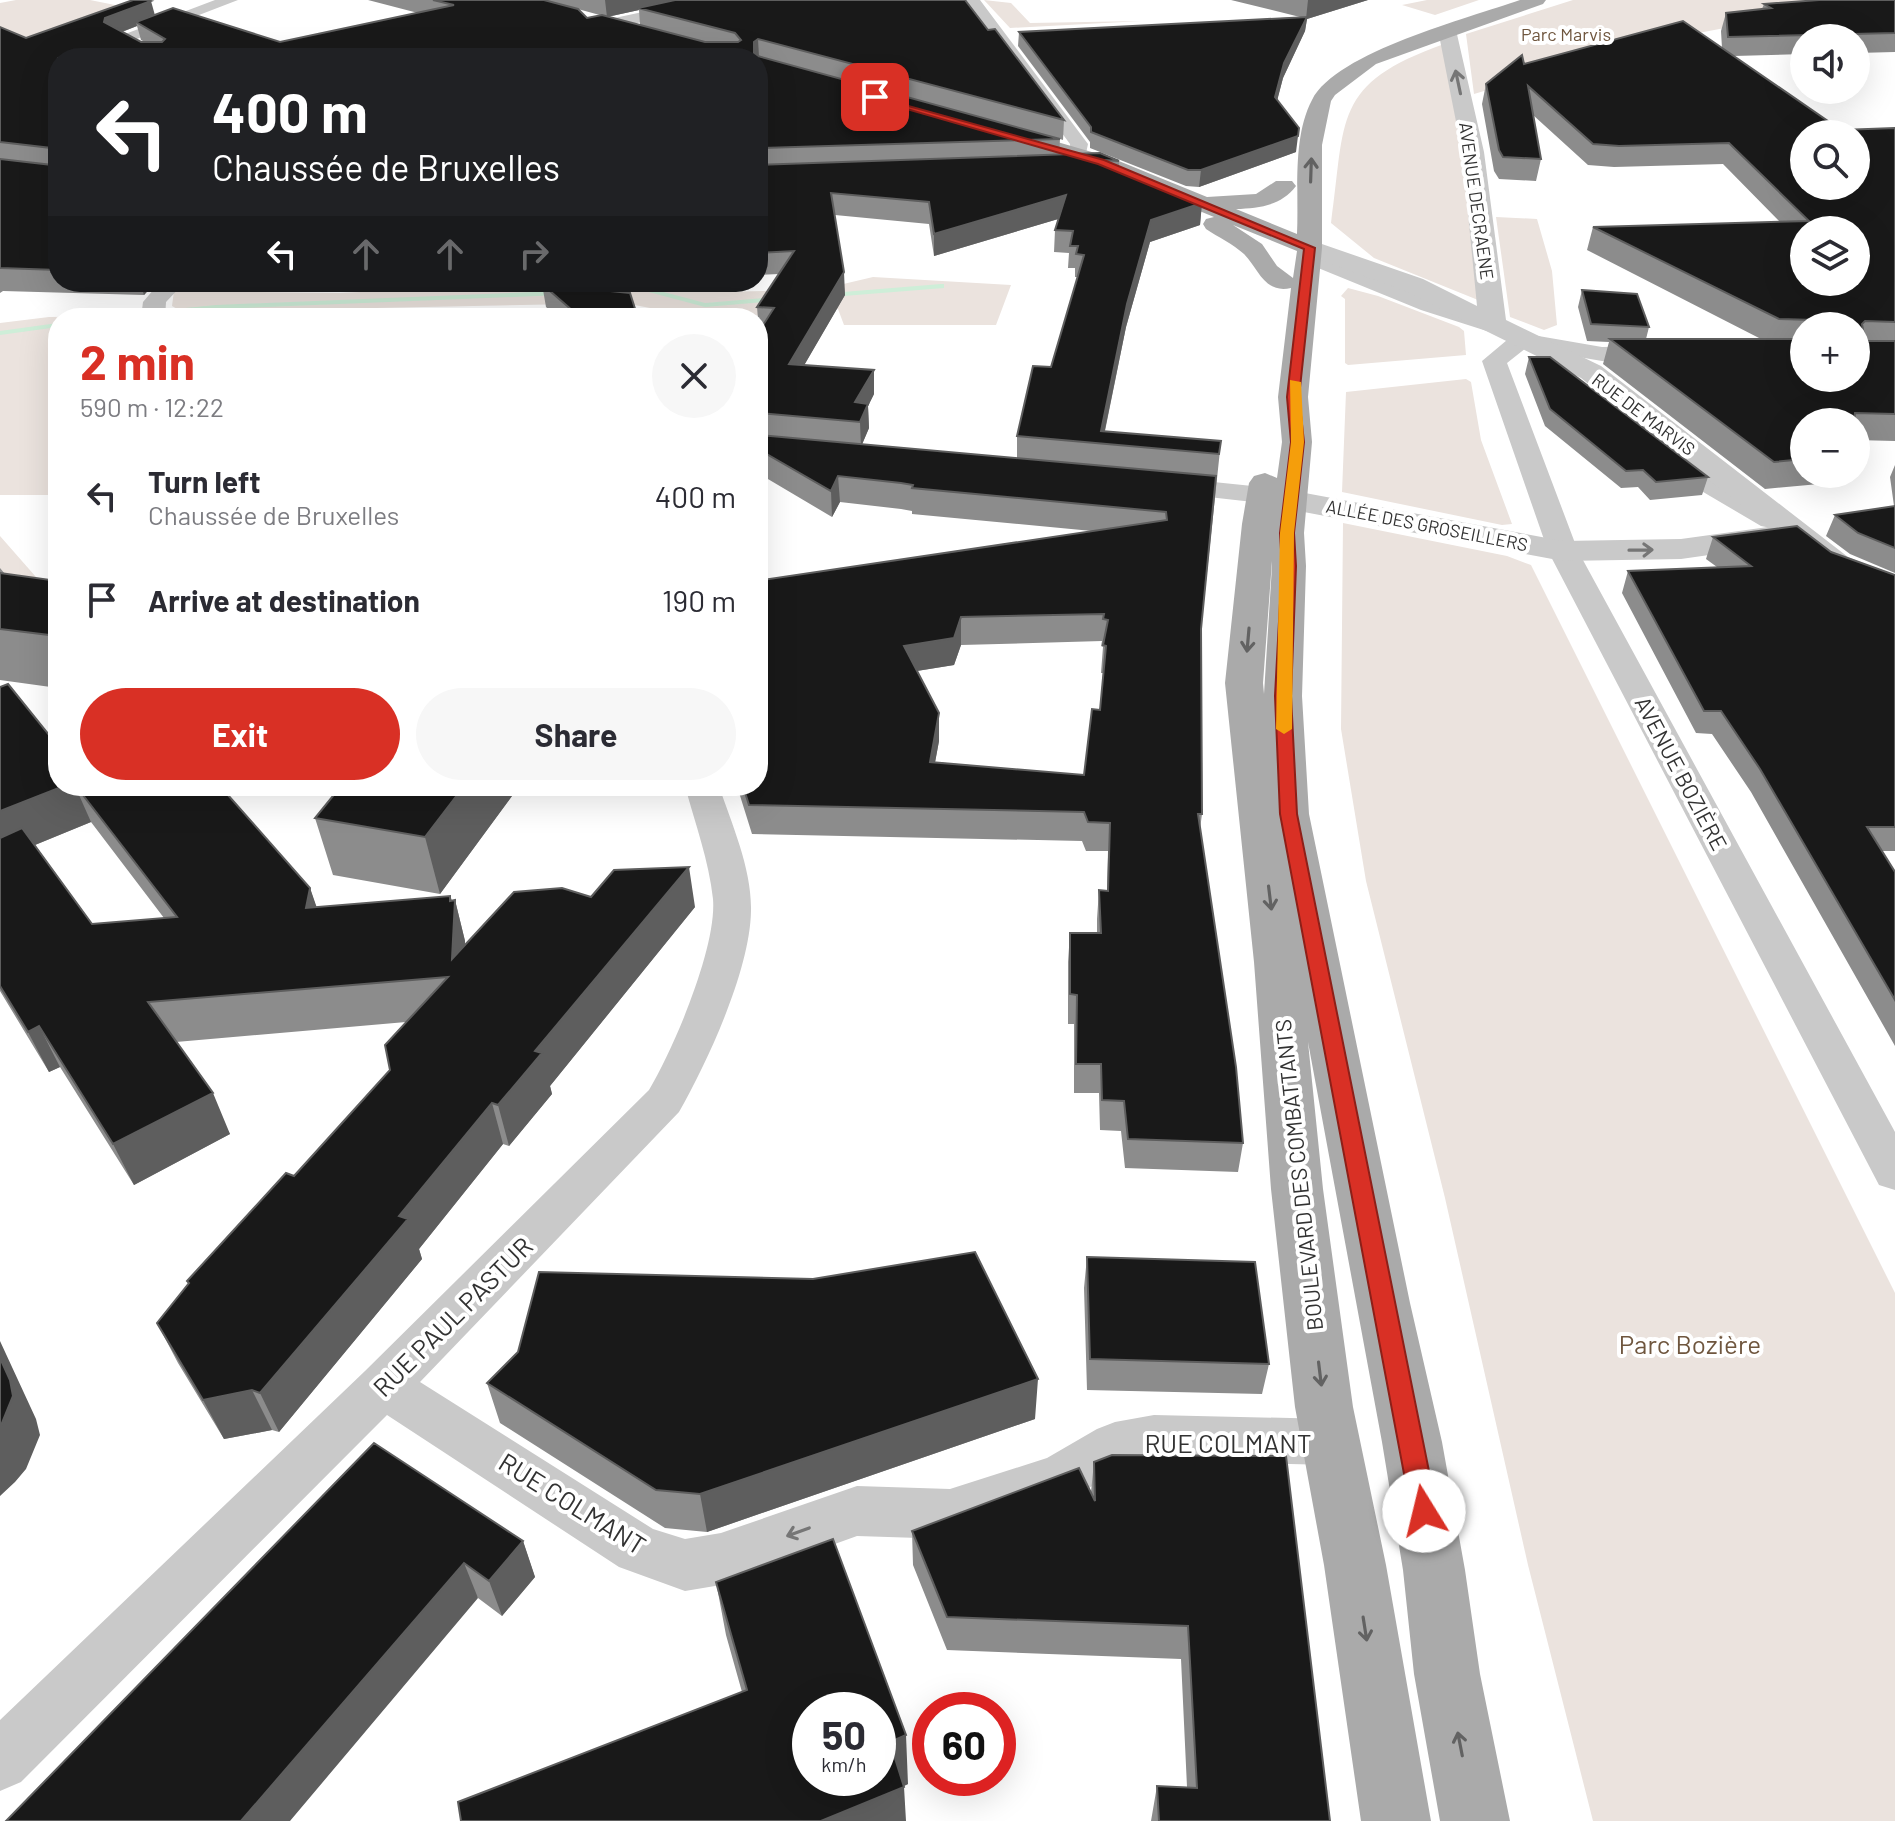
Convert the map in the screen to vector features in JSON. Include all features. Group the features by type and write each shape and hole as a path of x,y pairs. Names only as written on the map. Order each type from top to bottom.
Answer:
{"main road":[{"path":"1291,128 1293,116 1310,88 1350,56 1511,0"},
{"path":"1301,242 1314,122 1327,91 1369,60 1537,0"},
{"path":"586,23 641,38"},
{"path":"1084,161 1040,162 980,130 1084,161 1206,210 1301,242"},
{"path":"1206,210 1261,201 1285,178 1301,242"},
{"path":"1206,210 1213,223 1253,249 1268,271 1282,282"},
{"name":"BOULEVARD DES COMBATTANTS","path":"1301,242 1282,282 1268,422 1271,506 1244,683 1324,1407 1396,1821"},
{"name":"BOULEVARD DES COMBATTANTS","path":"1271,506 1297,436 1293,397 1302,300 1301,242"},
{"name":"BOULEVARD DES COMBATTANTS","path":"1271,506 1287,533 1289,566 1283,696 1288,814 1382,1303 1412,1442 1447,1674 1475,1821"}],"street":[{"path":"138,48 120,39 230,0"},
{"path":"586,23 721,0"},
{"path":"972,0 1079,144 1084,161"},
{"name":"AVENUE DECRAENE","path":"1447,30 1473,152 1493,326"},
{"path":"1301,242 1429,305 1493,326"},
{"name":"RUE DE MARVIS","path":"1301,242 1414,285 1600,378 1794,534 1836,564 1895,588"},
{"path":"1521,340 1602,354 1678,353"},
{"name":"AVENUE BOZIÈRE","path":"1521,340 1494,361 1563,551 1895,1173"},
{"path":"1138,483 1271,506"},
{"name":"ALLÉE DES GROSEILLERS","path":"1271,506 1563,551 1681,549 1794,534"},
{"name":"RUE PAUL PASTUR","path":"0,1761 383,1386 636,1131 675,1085 727,942 732,911 704,796"},
{"name":"RUE COLMANT","path":"383,1386 638,1549 685,1565 721,1559 857,1511 950,1514 1061,1477 1115,1445 1154,1438 1331,1442"}],"green space":[{"path":"16,0 90,0 120,6 99,40 10,36 0,32 0,3"},
{"path":"984,0 1011,3 1030,23 1142,21 1010,28"},
{"path":"1427,0 1479,0 1435,15 1402,5"},
{"name":"Parc Marvis","path":"1573,0 1868,0 1642,44 1474,94 1466,34"},
{"path":"1444,44 1462,140 1478,300 1374,258 1331,223 1339,156 1351,109 1363,91 1381,74"},
{"path":"1496,217 1537,219 1552,271 1557,325 1544,330 1510,317"},
{"path":"873,277 1011,285 996,325 844,325 838,309 791,305 775,315 768,315 768,308 650,308 624,303 376,308 172,306 174,292 818,290"},
{"path":"1348,288 1459,327 1464,331 1466,355 1348,365 1345,363 1345,299 1341,296"},
{"path":"48,317 48,495 0,495 0,323"},
{"path":"1466,379 1471,382 1481,440 1512,524 1502,525 1342,492 1346,392"},
{"name":"Parc Bozière","path":"1343,523 1507,556 1531,565 1895,1293 1895,1821 1593,1821 1528,1565 1445,1198 1366,881 1341,729"},
{"path":"0,536 36,577 0,588"}],"building":[{"path":"133,0 151,1 105,18 104,22 141,42 162,42 165,39 136,22 173,8 280,42 454,5 433,0 544,0 578,9 587,18 602,15 705,42 738,42 741,40 735,33 638,8 675,0 965,0 988,30 995,29 1064,120 758,39 754,42 754,48 48,48 48,148 0,142 0,27 26,38"},
{"path":"1895,0 1895,33 1870,34 1870,24 1790,24 1790,36 1728,37 1726,13 1771,8 1764,4"},
{"path":"1307,17 1284,63 1275,97 1299,128 1298,136 1201,170 1188,170 1091,132 1091,127 1019,32"},
{"path":"1683,21 1790,95 1790,104 1803,104 1827,120 1790,120 1790,200 1870,200 1870,129 1895,128 1895,322 1870,321 1870,312 1790,312 1790,319 1779,319 1593,227 1790,222 1790,296 1870,296 1870,216 1804,216 1729,143 1593,144 1528,86 1541,159 1503,157 1486,84 1522,55 1524,64"},
{"path":"768,59 1060,139 768,148"},
{"path":"1100,153 1119,161 1088,159 1202,203 1151,220 1127,304 1101,431 1221,441 1219,454 1017,436 1033,366 1051,367 1084,255 1076,254 1078,246 1070,246 1073,231 1055,230 1066,195 934,234 929,202 831,193 844,272 789,364 874,370 855,402 868,404 860,422 768,414 768,317 774,308 757,307 794,251 768,252 768,165"},
{"path":"0,159 48,164 48,270 0,268"},
{"path":"1582,290 1637,294 1649,327 1591,324"},
{"path":"551,292 630,293 635,308 570,308"},
{"path":"1610,339 1790,339 1790,392 1870,392 1870,341 1895,341 1895,414 1870,413 1870,408 1790,408 1790,460 1774,462"},
{"path":"1529,357 1550,357 1708,477 1656,482 1643,470 1626,471 1550,409"},
{"path":"768,436 1216,476 1201,629 1202,814 1198,814 1236,1067 1243,1143 1128,1139 1124,1101 1102,1100 1101,1064 1076,1064 1077,995 1070,994 1070,933 1101,933 1099,890 1108,891 1110,823 1088,822 1084,812 749,805 746,796 768,796 768,579 1167,520 1166,512 912,488 913,485 901,483 838,476 831,491 768,455","holes":["1104,614 1103,619 1108,620 1103,645 1106,646 1100,710 1092,709 1084,775 930,762 939,713 904,646 954,638 961,617"]},
{"path":"1895,506 1895,548 1858,533 1835,515"},
{"path":"1797,526 1831,552 1895,575 1895,827 1867,827 1895,872 1895,1000 1760,769 1721,711 1704,711 1628,571 1751,566 1713,537"},
{"path":"0,573 48,580 48,635 0,629"},
{"path":"8,684 48,734 48,792 0,811 0,687"},
{"path":"84,796 229,796 310,888 306,908 450,896 450,901 455,900 452,959 514,892 562,888 591,897 614,870 689,867 535,1051 542,1053 498,1105 492,1103 399,1216 408,1219 260,1393 252,1390 203,1400 157,1323 189,1283 187,1281 286,1173 294,1176 390,1070 385,1045 448,977 148,1002 213,1093 113,1144 39,1026 28,1032 0,986 0,838 22,828 92,924 177,917"},
{"path":"333,796 456,796 425,837 315,818"},
{"path":"975,1252 1038,1379 700,1494 656,1490 487,1383 518,1352 539,1272 813,1279"},
{"path":"1087,1257 1255,1262 1269,1364 1090,1359"},
{"path":"0,1358 13,1396 0,1428"},
{"path":"374,1443 523,1541 489,1581 464,1563 241,1821 6,1821"},
{"path":"1112,1455 1286,1456 1330,1821 1159,1821 1157,1786 1197,1788 1188,1626 947,1617 912,1531 1079,1468 1095,1501 1094,1462"},
{"path":"833,1539 890,1692 792,1692 792,1796 882,1796 821,1821 461,1821 458,1802 747,1690 716,1582"},
{"path":"896,1708 906,1735 896,1739"},
{"path":"896,1761 904,1787 896,1790"}],"waterway":[{"path":"831,295 941,286"},
{"path":"656,292 705,305 776,299"},
{"path":"206,308 559,293"},
{"path":"0,333 48,326"}],"slow traffic":[{"path":"1284,729 1289,566 1287,533 1295,483 1297,442 1293,397 1295,382"}],"route":[{"path":"875,97 1101,162 1310,248 1293,397 1297,442 1295,483 1287,533 1289,566 1283,696 1288,814 1424,1511"}]}
